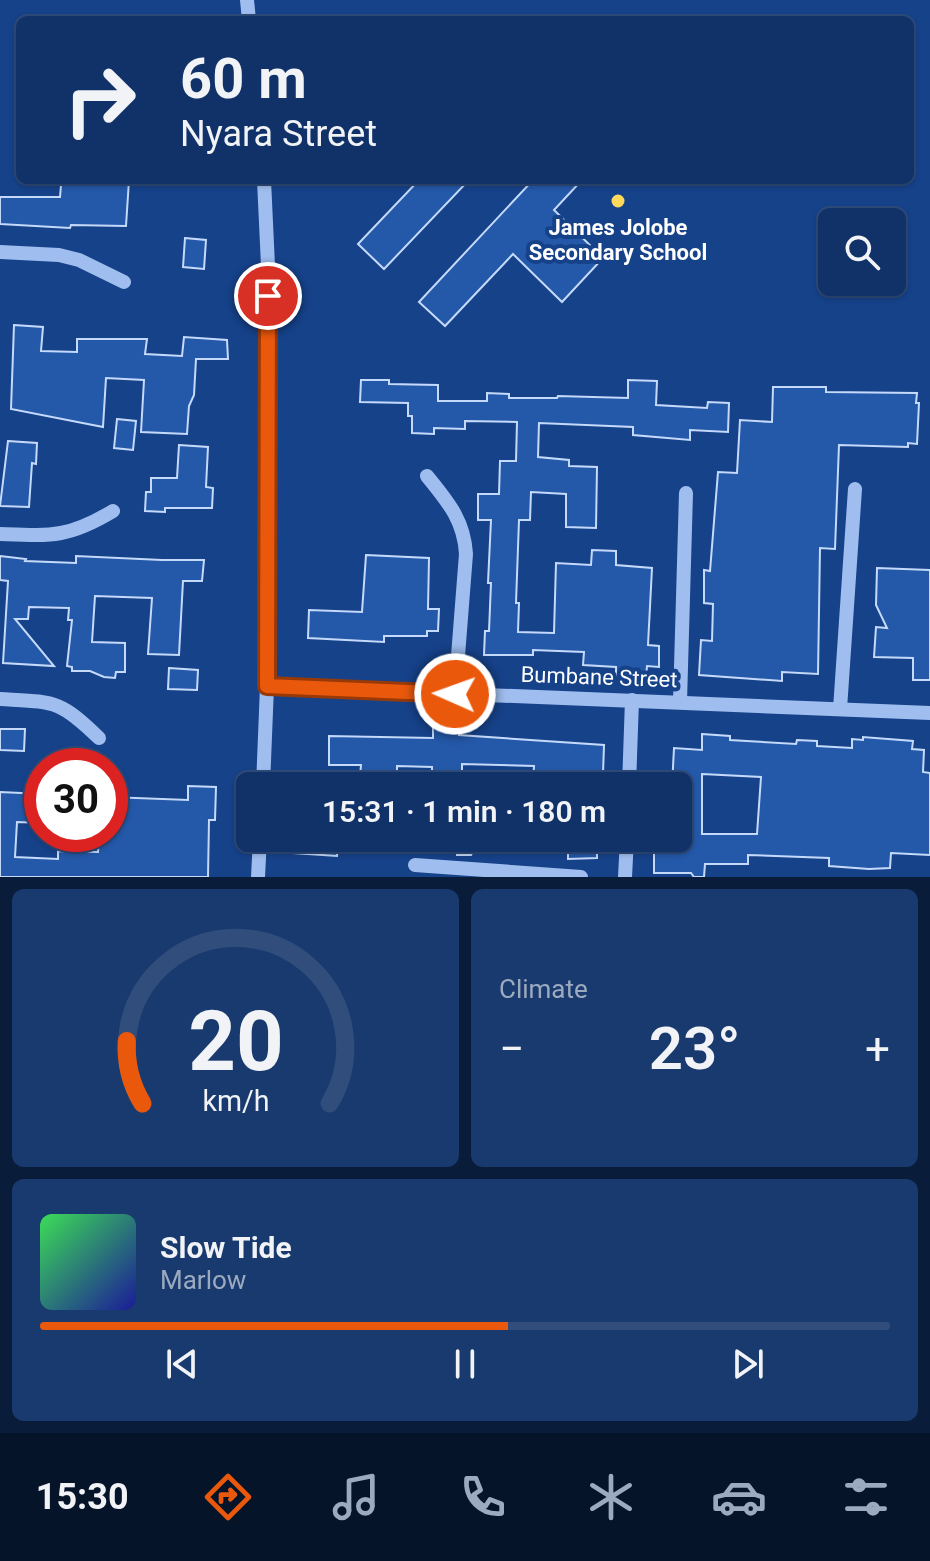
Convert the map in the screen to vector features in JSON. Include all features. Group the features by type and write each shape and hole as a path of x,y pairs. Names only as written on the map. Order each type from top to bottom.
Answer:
{"street":[{"path":"264,184 268,266 267,686 264,772"},
{"path":"0,252 59,255 79,260 124,282"},
{"path":"427,476 445,498 464,534 466,554 455,694"},
{"path":"840,709 855,489"},
{"path":"680,702 686,493"},
{"path":"0,534 68,534 113,511"},
{"name":"Bumbane Street","path":"267,686 930,713"},
{"path":"0,699 41,701 65,707 99,738"},
{"path":"629,772 632,700"},
{"path":"258,877 259,852"},
{"path":"625,877 626,852"},
{"path":"415,865 581,877"}],"building":[{"path":"129,184 126,226 71,225 70,228 0,224 0,197 60,197 61,185"},
{"path":"415,184 465,184 384,269 358,244"},
{"path":"529,184 578,184 554,210 603,258 562,302 513,254 445,326 419,302"},
{"path":"185,238 206,240 204,269 183,267"},
{"path":"14,325 43,327 41,351 77,352 77,339 147,339 145,354 182,356 184,337 227,340 228,359 196,359 187,434 141,432 144,380 106,378 103,427 11,409"},
{"path":"361,380 438,385 438,401 487,401 487,393 509,394 509,398 628,398 628,380 657,381 656,405 707,408 708,402 729,403 728,432 690,430 690,440 633,435 633,427 539,423 538,457 569,460 569,466 597,467 596,528 566,527 566,494 531,492 530,520 519,520 518,632 554,633 556,563 591,565 592,550 616,551 616,565 652,568 648,645 659,646 659,667 647,666 646,677 616,675 616,667 583,665 584,652 533,650 533,655 484,655 485,631 489,631 491,520 478,520 478,494 499,494 500,461 516,461 517,422 465,421 465,429 434,428 434,434 412,433 408,403 360,402"},
{"path":"773,387 826,387 826,392 917,393 917,444 908,443 908,447 839,445 835,549 820,548 818,674 782,672 782,681 699,675 701,640 712,641 713,604 704,603 704,570 710,571 718,472 737,473 740,420 772,422"},
{"path":"117,419 136,421 133,450 114,448"},
{"path":"8,441 37,443 36,464 32,463 29,507 0,506"},
{"path":"179,445 208,447 206,487 213,488 212,508 145,511 146,492 151,492 151,478 177,478"},
{"path":"366,555 429,558 428,609 439,609 438,631 427,631 427,636 384,636 384,642 308,638 309,610 362,612"},
{"path":"0,556 25,561 76,563 76,556 204,560 202,581 183,581 179,655 148,654 152,598 95,596 92,642 125,643 125,672 116,672 115,678 104,677 90,671 72,671 72,667 67,666 72,620 68,620 69,608 29,607 28,619 15,619 54,666 3,663 8,581 0,580"},
{"path":"877,568 930,570 930,680 913,680 913,658 874,657 876,627 887,628 876,605"},
{"path":"169,668 198,670 197,690 168,689"},
{"path":"433,725 459,725 459,735 604,745 603,772 534,772 534,766 462,764 462,772 432,772 432,767 397,766 397,772 360,772 361,765 329,765 329,736 433,738"},
{"path":"0,729 25,729 24,751 0,750"},
{"path":"702,734 730,736 730,740 796,744 797,740 817,741 817,746 852,748 852,739 863,740 863,737 913,741 912,749 924,750 923,772 930,773 930,855 891,853 890,868 869,869 829,866 829,858 748,855 748,864 705,864 704,877 694,877 691,873 654,873 654,852 692,852 692,772 673,772 674,748 702,750","holes":["702,774 761,777 757,834 702,834"]},
{"path":"188,786 216,787 215,820 209,820 208,877 0,877 0,792 24,793 24,822 17,822 15,857 58,859 58,852 128,852 128,798 188,800"},
{"path":"278,852 337,852 337,856"},
{"path":"457,852 473,852 471,855 457,855"},
{"path":"568,852 597,852 597,858 568,859"}],"place":[{"name":"James Jolobe Secondary School","path":"618,201"}],"route":[{"path":"268,296 267,686 455,694"}]}
